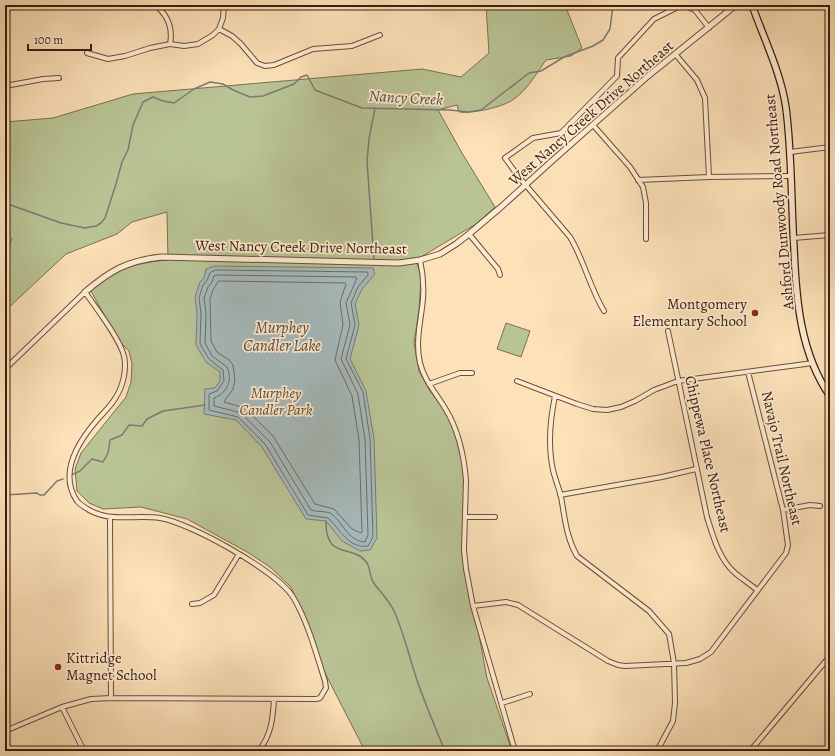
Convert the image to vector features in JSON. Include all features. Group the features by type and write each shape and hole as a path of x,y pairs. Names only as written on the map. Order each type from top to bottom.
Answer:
{"main road":[{"name":"Ashford Dunwoody Road Northeast","path":"752,5 781,85 786,108 790,152 796,282 801,322 813,363 829,393"}],"street":[{"path":"156,5 165,13 171,27 170,44"},
{"path":"87,53 108,59 170,44 184,46 198,44 213,35 219,29 223,18 224,5"},
{"path":"604,311 593,289 576,246 564,228 526,185 505,158 533,138 561,133 617,76 618,58 654,19 682,5 695,10 709,28"},
{"name":"West Nancy Creek Drive Northeast","path":"5,369 85,292 103,277 124,265 161,257 399,263 420,260 447,250 469,234 526,185 648,76 676,55 736,5"},
{"path":"219,29 232,36 241,44 254,60 264,66 274,66 295,56 313,50 352,46 380,35"},
{"path":"676,55 697,80 705,98 709,177"},
{"path":"5,86 43,79 59,78"},
{"path":"593,125 630,167 643,187 646,203 646,238"},
{"path":"790,152 830,147"},
{"path":"638,180 790,176"},
{"path":"469,234 498,269 500,275"},
{"path":"793,238 830,235"},
{"path":"420,260 424,290 418,349 422,369 429,384 451,419 459,440 465,470 466,516 464,550 466,569 473,606 515,751"},
{"path":"6,751 7,744 5,733 62,707 91,700 111,698 316,699 320,698 326,688 307,628 292,595 280,582 239,554 193,529 160,518 144,516 110,518 98,515 78,502 70,486 68,475 71,463 77,448 87,432 116,397 120,389 125,364 124,356 119,343 85,292"},
{"name":"Chippewa Place Northeast","path":"668,331 707,517 721,555 735,573 757,590"},
{"path":"517,381 593,409 607,410 635,402 654,390 678,381 813,363"},
{"name":"Navajo Trail Northeast","path":"473,606 506,602 518,605 608,661 618,665 625,666 686,663 700,659 711,652 786,553 788,545 783,510 748,372"},
{"path":"429,384 460,373 472,373"},
{"path":"555,396 551,414 550,452 567,534 577,556 655,618 669,634 674,663 675,703 673,721 657,751"},
{"path":"560,495 662,477 696,469"},
{"path":"783,510 810,505 820,506"},
{"path":"466,516 495,517"},
{"path":"110,518 111,698"},
{"path":"192,604 200,603 214,595 239,554"},
{"path":"750,751 830,656"},
{"path":"502,703 530,694"},
{"path":"258,751 270,729 274,699"},
{"path":"62,707 84,751"}],"green space":[{"name":"Murphey Candler Park","path":"486,5 565,5 582,48 571,56 546,60 532,81 523,91 514,99 503,105 472,112 459,112 457,105 438,110 495,207 476,224 416,260 421,277 419,310 414,343 419,371 431,393 450,414 462,452 464,476 464,536 469,581 487,678 512,751 365,751 324,671 291,587 270,567 247,552 187,519 141,507 103,509 89,503 77,491 75,469 81,453 126,397 131,382 132,364 129,351 118,340 91,291 98,283 116,272 137,265 168,260 167,212 132,222 117,234 66,254 5,311 5,256 12,239 5,235 5,122 53,118 133,94 422,69 461,77 489,53"},
{"path":"506,323 530,331 521,357 497,349"}],"water":[{"name":"Murphey Candler Lake","path":"215,266 373,268 375,274 362,289 355,304 359,325 350,359 366,391 374,439 377,538 370,550 360,551 342,541 326,521 306,519 262,447 236,420 204,414 205,389 215,388 220,381 220,372 206,362 196,345 197,313 195,297 200,282 204,278 206,269"}],"waterway":[{"name":"Nancy Creek","path":"5,203 61,223 85,228 96,226 105,218 122,162 128,150 133,125 143,102 153,97 174,103 194,89 210,82 223,84 250,97 263,96 294,84 301,77 307,75 315,90 362,108 450,110 468,112 481,110 529,73 541,71 564,57 593,46 603,40 610,29 613,5"},
{"path":"374,260 367,161 369,139 375,108"},
{"path":"71,475 80,471 92,459 103,462 108,453 110,440 122,435 129,425 142,426 147,419 163,411 205,405"},
{"path":"5,494 13,495 37,493 44,495 57,481 63,479"},
{"path":"326,521 327,534 330,542 342,550 356,554 363,558 368,565 373,582 392,607 398,619 421,692 445,751"}],"place":[{"name":"Montgomery Elementary School","path":"755,313"},
{"name":"Kittridge Magnet School","path":"58,667"}]}
